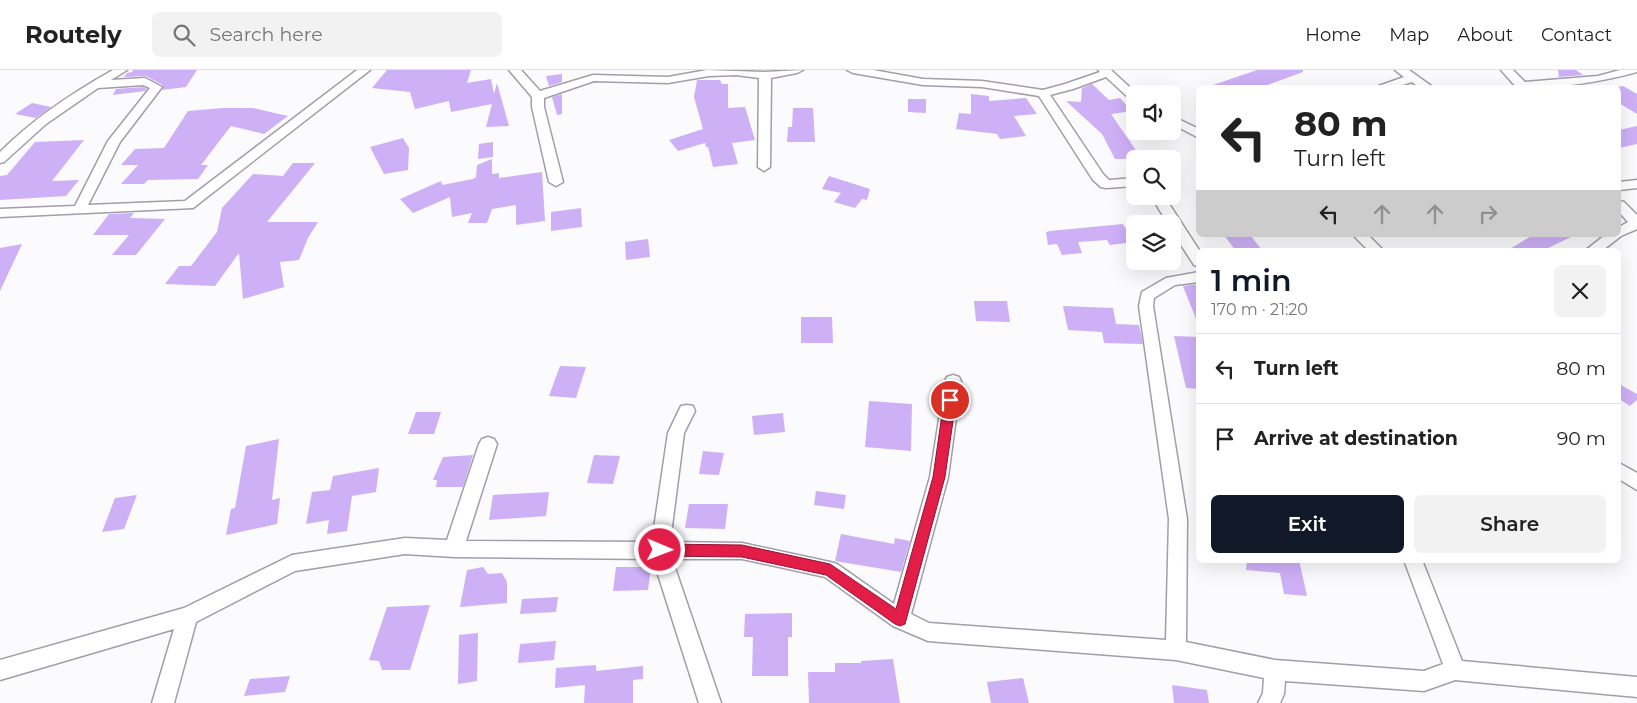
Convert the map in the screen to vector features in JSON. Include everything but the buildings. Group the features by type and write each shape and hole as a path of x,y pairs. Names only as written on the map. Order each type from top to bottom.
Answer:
{"street":[{"path":"0,159 33,129 95,85 121,70"},
{"path":"0,213 80,208 188,205 364,70"},
{"path":"515,70 538,96 538,107 556,182"},
{"path":"538,96 592,78 668,80 710,71 765,75 797,70"},
{"path":"853,70 923,82 982,84 1043,93 1069,87 1105,72 1126,90"},
{"path":"1401,70 1424,85"},
{"path":"1507,70 1521,85"},
{"path":"1542,85 1598,79 1633,70"},
{"path":"764,167 765,75"},
{"path":"1389,85 1414,78"},
{"path":"80,208 114,140 156,87 145,81 95,85"},
{"path":"1043,93 1098,177 1106,184 1126,183"},
{"path":"1181,125 1196,132"},
{"path":"1621,186 1637,184"},
{"path":"1163,205 1196,257"},
{"path":"1621,207 1637,223 1621,231"},
{"path":"1362,237 1374,248"},
{"path":"1596,248 1612,237"},
{"path":"1176,650 1178,519 1146,306 1147,296 1171,281 1196,277"},
{"path":"900,619 939,477 953,381"},
{"path":"687,411 676,433 660,550 710,703"},
{"path":"454,549 488,444"},
{"path":"1621,471 1637,483"},
{"path":"0,670 188,616 292,563 405,546 454,549 742,551 830,570 900,619 928,632 1176,650 1275,670 1424,682 1455,670 1637,687"},
{"path":"1414,563 1455,670"},
{"path":"163,703 188,616"},
{"path":"1269,703 1273,694 1275,670"}],"route":[{"path":"660,550 742,551 830,570 900,619 939,477 950,400"}]}
